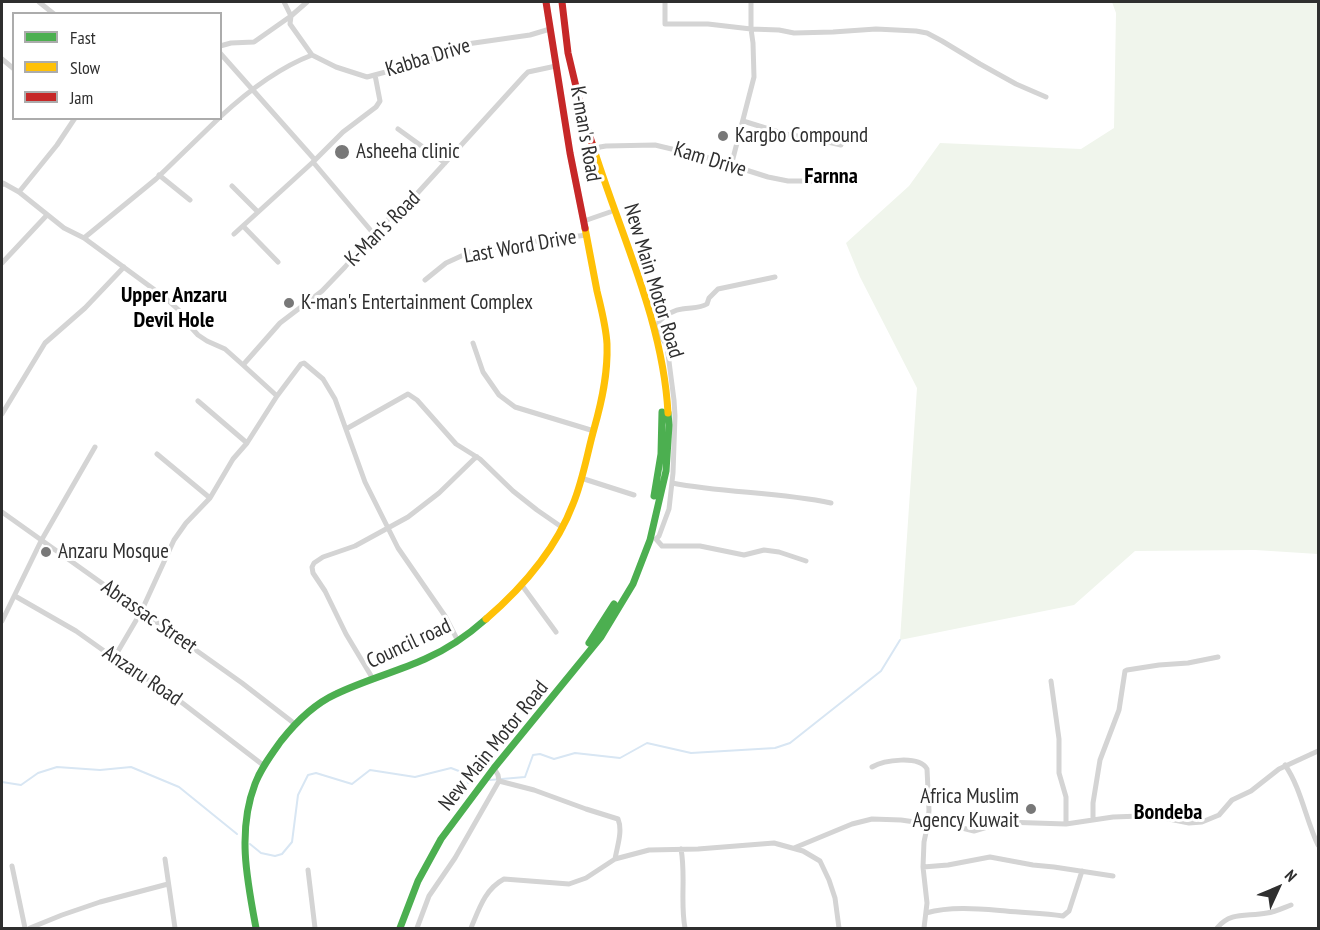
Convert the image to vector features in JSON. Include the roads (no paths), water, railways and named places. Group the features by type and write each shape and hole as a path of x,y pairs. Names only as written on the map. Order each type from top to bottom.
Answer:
{"main road":[{"name":"K-man's Road","path":"546,2 567,137 594,272"},
{"name":"New Main Motor Road","path":"393,928 414,878 436,836 490,764 555,688 594,635 627,582 644,539 660,471 663,425 661,388 650,333 576,114 563,53 556,2"},
{"name":"New Main Motor Road","path":"400,928 418,881 441,839 494,768 601,637 633,584 653,539 666,471 669,425 666,387 656,333 582,112 568,53 562,2"},
{"name":"Council road","path":"256,928 246,871 244,834 248,804 263,765 273,751 295,724 328,698 406,668 458,641 484,621 521,584 563,528 581,478 606,380 607,343 594,272"}],"street":[{"path":"39,2 52,12"},
{"path":"222,116 252,90 312,55 290,24 291,16 284,2"},
{"path":"222,45 254,42 307,2"},
{"path":"665,2 665,24 708,24 751,30 817,33 876,28 927,33 1016,84 1047,97"},
{"path":"731,166 754,77 751,2"},
{"name":"Kabba Drive","path":"312,55 336,67 367,77 423,62 460,45 530,35 550,29"},
{"path":"222,55 373,233"},
{"name":"K-Man's Road","path":"243,365 280,323 322,291 373,233 413,198 528,72 556,66"},
{"path":"234,234 343,132 379,104 375,75"},
{"path":"20,192 74,120"},
{"path":"84,238 159,175 218,120"},
{"path":"743,121 785,134 841,146"},
{"path":"398,129 445,163"},
{"name":"Kam Drive","path":"594,151 606,146 655,145 705,157 776,179 826,181"},
{"path":"159,175 190,200"},
{"path":"2,183 20,192 64,228 84,238 163,296 182,313 187,323 198,335 225,349 278,396"},
{"path":"232,186 258,212"},
{"path":"584,221 610,212"},
{"path":"2,263 47,215"},
{"path":"243,226 278,262"},
{"name":"Last Word Drive","path":"425,280 446,263 470,252 587,235"},
{"path":"2,414 45,343 85,308 124,267"},
{"path":"775,277 718,289 702,307 681,309 667,314 659,321 656,333 667,346 674,400 672,483 669,509 659,536 653,539 662,546 699,546 744,555 764,550 779,552 806,561"},
{"path":"473,343 483,372 499,395 507,401 515,406 594,431"},
{"path":"114,658 141,612 174,540 186,523 210,498 233,459 247,443 301,364 304,363 323,379 335,399 365,482 398,548 445,616 458,641"},
{"path":"346,429 408,394 417,400 456,444 477,457 537,510 563,528"},
{"path":"198,401 247,443"},
{"path":"2,621 41,541 95,447"},
{"path":"157,454 210,498"},
{"path":"373,679 346,634 325,591 313,573 312,567 323,557 355,546 408,517 440,493 477,457"},
{"path":"581,478 634,495"},
{"path":"672,483 802,497 831,503"},
{"name":"Abrassac Street","path":"2,513 242,683 295,724"},
{"path":"521,584 556,632"},
{"name":"Anzaru Road","path":"15,596 76,631 172,694 263,765"},
{"path":"1093,820 1100,760 1119,710 1125,671 1218,657"},
{"path":"1051,681 1059,739 1059,773 1067,803 1066,824"},
{"path":"794,848 864,820 928,823 956,826 974,831 1004,822 1066,824 1113,817 1147,816 1189,823 1207,821 1219,815 1232,800 1251,791 1285,765 1318,751"},
{"path":"872,767 896,760 912,761 925,765 927,769 928,823 924,842 923,867 927,894 924,928"},
{"path":"1285,765 1294,782 1318,845"},
{"path":"417,928 429,896 455,858 499,781 494,768"},
{"path":"499,781 534,790 618,819 620,835 615,859"},
{"path":"471,928 487,893 502,879 569,884 586,878 615,859 649,850 774,843 794,848 817,858 823,866 835,898 839,928"},
{"path":"681,849 684,864 685,928"},
{"path":"923,867 990,857 1113,876"},
{"path":"165,860 175,928"},
{"path":"12,866 28,928 100,902 168,884"},
{"path":"308,870 315,928"},
{"path":"926,913 939,910 987,910 1063,916 1069,911 1082,871"},
{"path":"1217,928 1232,917 1271,912 1291,905"}],"waterway":[{"path":"490,780 525,777 533,755 540,754 554,759 575,753 620,758 647,743 691,753 775,748 790,743 881,671 900,640"},
{"path":"2,782 21,785 38,773 57,767 100,770 131,767 179,787 237,834"},
{"path":"250,844 261,853 275,856 282,854 292,842 298,795 308,775 316,773 352,784 370,770 415,777 451,768 464,773 468,783"}],"place":[{"name":"Kargbo Compound","path":"723,136"},
{"name":"Asheeha clinic","path":"342,152"},
{"name":"K-man's Entertainment Complex","path":"289,303"},
{"name":"Anzaru Mosque","path":"46,552"},
{"name":"Africa Muslim Agency Kuwait","path":"1031,809"}],"district":[{"name":"Farnna","path":"831,177"},
{"name":"Upper Anzaru Devil Hole","path":"174,308"},
{"name":"Bondeba","path":"1168,813"}]}
